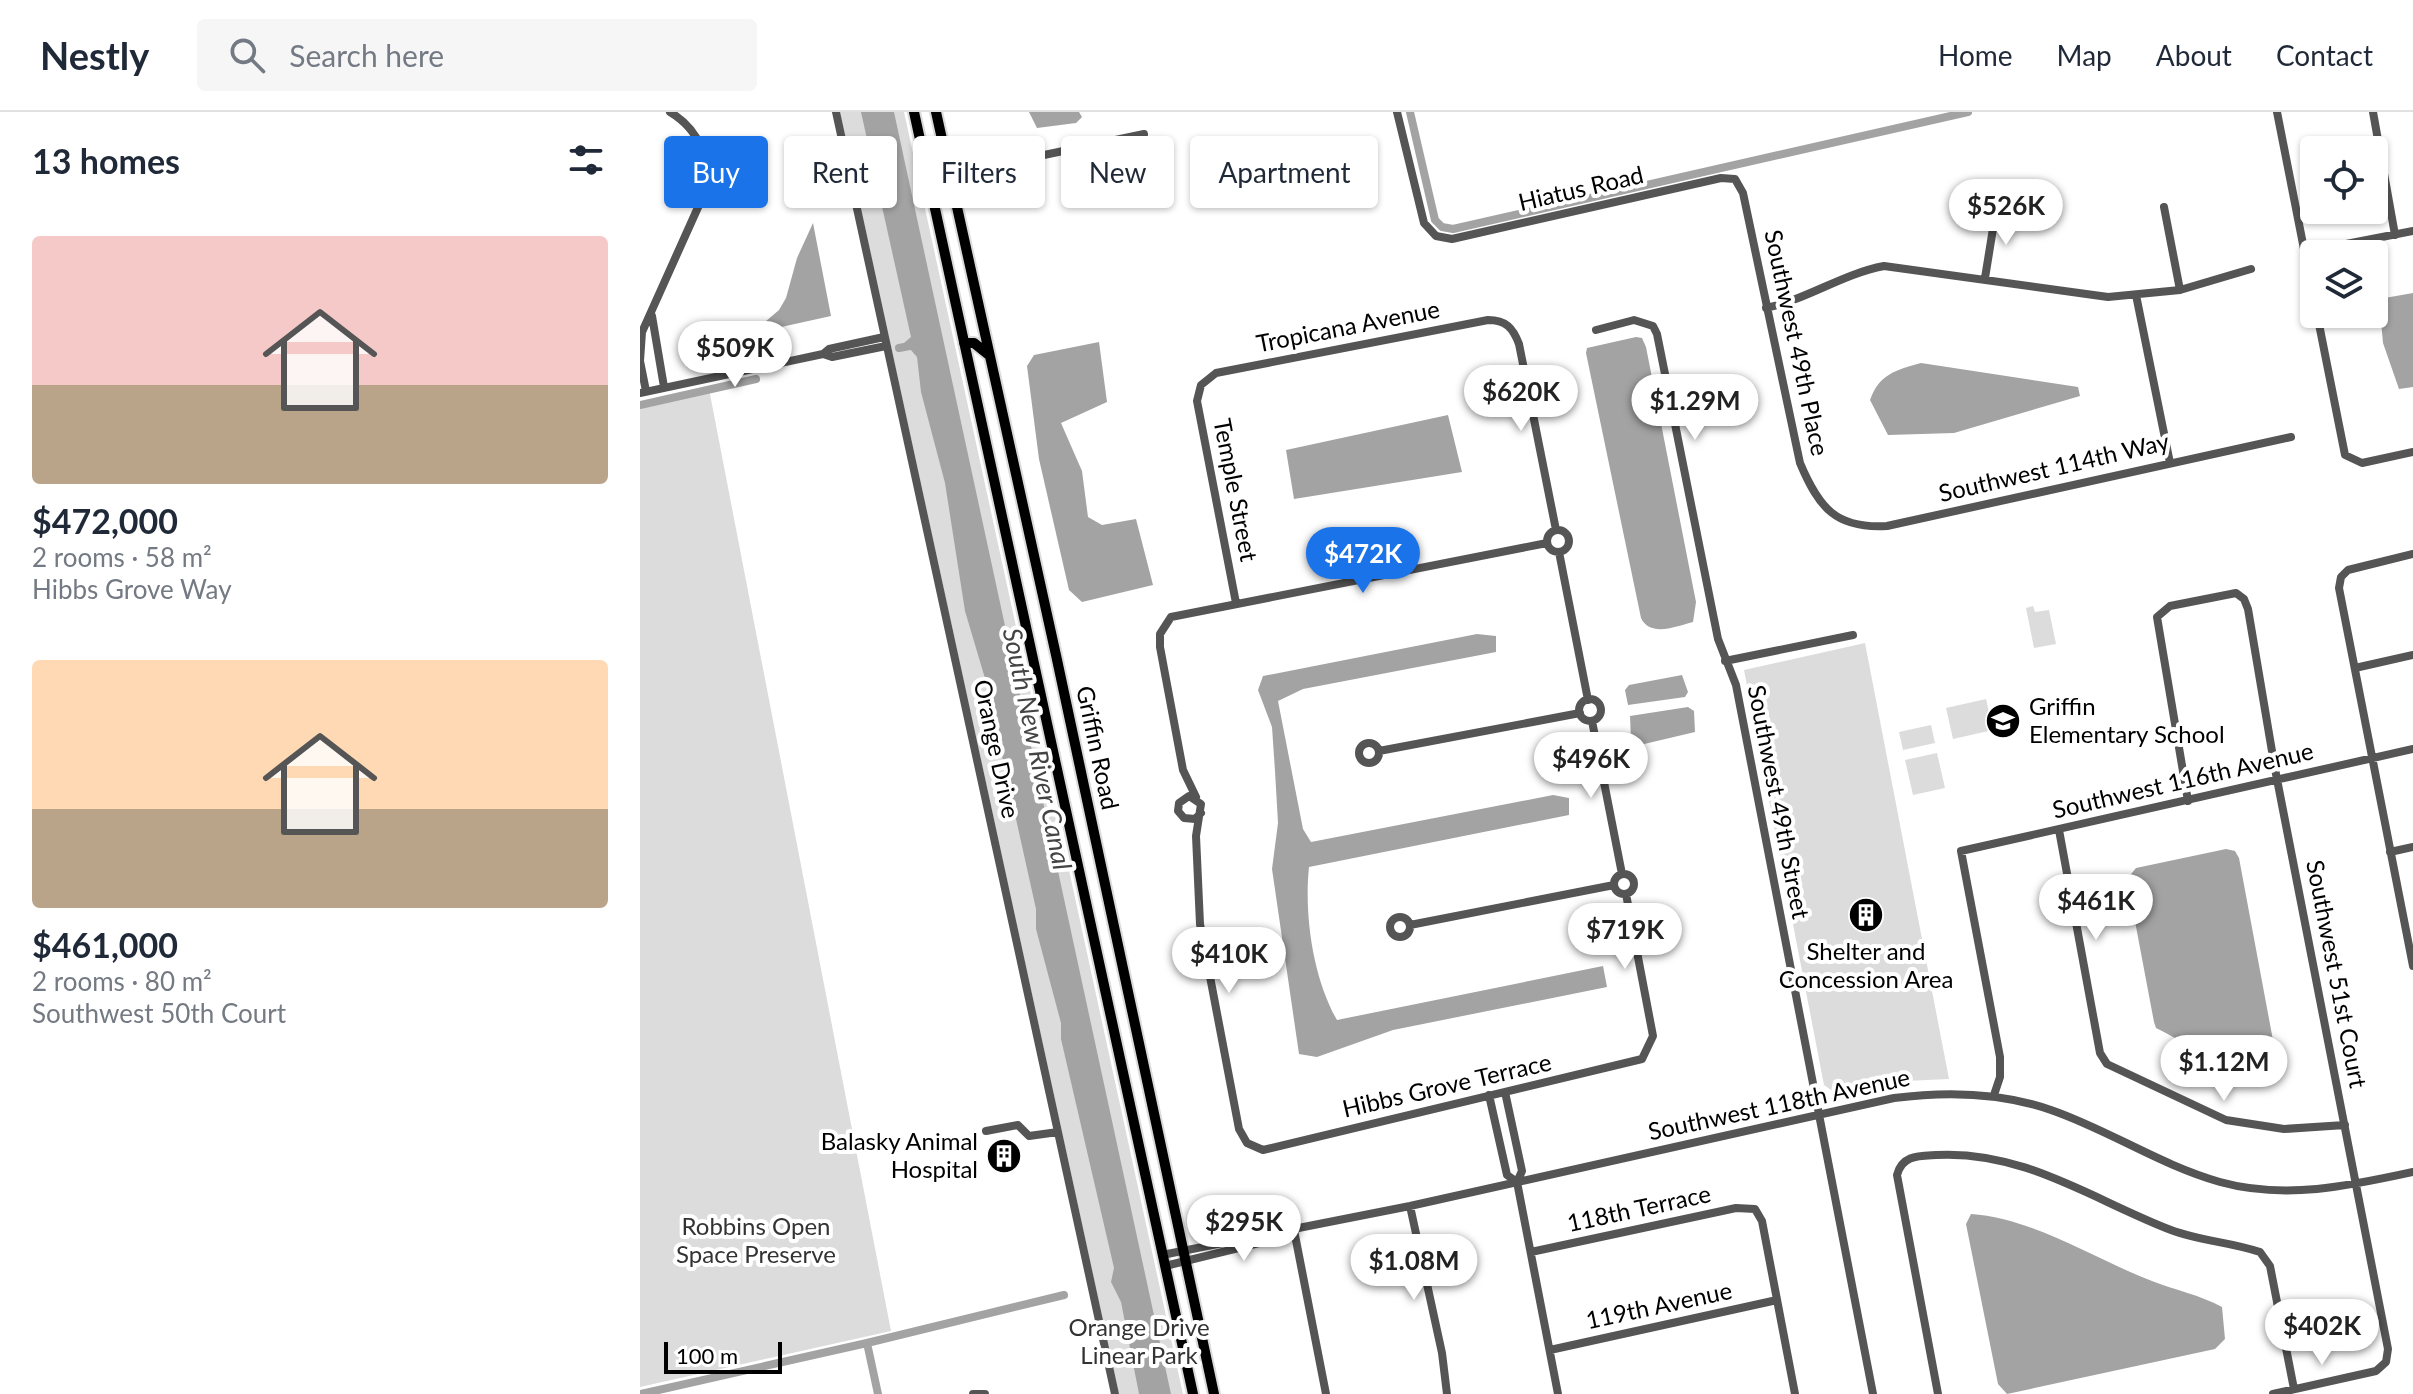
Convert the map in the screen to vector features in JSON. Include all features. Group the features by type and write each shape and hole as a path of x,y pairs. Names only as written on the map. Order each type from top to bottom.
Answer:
{"main road":[{"name":"Griffin Road","path":"914,112 1193,1394"},
{"name":"Griffin Road","path":"936,112 941,136"},
{"name":"Griffin Road","path":"956,208 1214,1394"},
{"path":"958,317 982,323"},
{"path":"964,343 974,343 989,355"}],"street":[{"path":"670,112 697,136 707,164 707,179 652,316 642,332 643,392 823,354 832,357 885,341"},
{"name":"Orange Drive","path":"836,112 1115,1394"},
{"name":"Hiatus Road","path":"1397,112 1424,223 1436,236 1452,239 1721,178 1735,179"},
{"path":"2277,112 2303,240"},
{"path":"2373,112 2395,235"},
{"path":"1045,155 1144,134"},
{"name":"Southwest 49th Place","path":"1735,179 1743,193 1800,463 1811,488 1828,512"},
{"path":"2164,207 2180,290"},
{"path":"1985,278 1996,210"},
{"path":"2369,240 2413,231"},
{"path":"1766,308 1798,301 1855,272 1884,266 1985,278 2075,294 2136,295 2180,290 2251,269"},
{"path":"2136,295 2170,463"},
{"path":"652,316 664,387"},
{"name":"Tropicana Avenue","path":"1201,385 1216,373 1488,320 1505,323 1515,333 1519,344 1556,530"},
{"name":"Southwest 49th Street","path":"1596,330 1634,320 1653,326 1657,334 1725,661 1736,685 1873,1394"},
{"path":"2320,328 2342,447 2351,460 2362,463 2413,452"},
{"name":"Temple Street","path":"1201,385 1197,401 1236,603"},
{"name":"Southwest 114th Way","path":"1828,512 1865,528 1887,526 2291,437"},
{"path":"1556,530 1566,533 1569,541 1567,547 1559,552 1551,550 1547,543 1549,533 1556,530"},
{"path":"1196,855 1201,813 1198,799 1183,770 1160,647 1160,634 1166,623 1177,615 1547,543"},
{"path":"1559,552 1588,700"},
{"path":"2413,554 2352,568 2341,577 2340,594 2390,852 2411,943 2413,966"},
{"name":"Southwest 51st Court","path":"2188,801 2157,627 2159,614 2176,604 2227,593 2241,596 2248,609 2278,781 2388,1349 2386,1362 2376,1371 2294,1389"},
{"path":"1725,661 1853,635"},
{"path":"2355,668 2413,655"},
{"path":"1580,713 1582,703 1588,700 1597,702 1601,708 1598,717 1592,721"},
{"path":"1379,751 1580,713 1592,721 1622,874 1614,885 1410,925"},
{"name":"Southwest 116th Avenue","path":"1994,1095 2000,1077 2000,1057 1961,851 2413,749"},
{"path":"1183,770 1179,803 1196,855"},
{"path":"1179,803 1189,796 1198,799"},
{"path":"1181,816 1192,820 1201,813"},
{"path":"2059,830 2100,1053 2107,1064 2226,1120 2284,1129 2345,1125"},
{"path":"2390,852 2413,847"},
{"name":"Hibbs Grove Terrace","path":"1196,855 1203,944 1239,1129 1251,1146 1263,1150 1368,1122 1632,1063 1649,1051 1653,1036 1626,894"},
{"path":"1614,885 1619,893 1626,894 1634,887 1634,880 1622,874"},
{"path":"1505,1092 1522,1171 1517,1182 1558,1394"},
{"path":"1489,1095 1507,1175 1517,1182"},
{"name":"Southwest 118th Avenue","path":"1163,1261 1275,1230 1290,1230 1410,1206 1912,1096 1994,1095 2051,1110 2175,1166 2221,1182 2286,1190 2356,1184 2413,1172"},
{"path":"986,1131 1018,1125 1024,1134 1034,1136 1058,1132"},
{"path":"1938,1394 1898,1184 1901,1165 1911,1158 1948,1154 2010,1161 2057,1178 2174,1232 2263,1254 2270,1266 2294,1389 2273,1394"},
{"path":"1410,1206 1442,1353 1447,1394"},
{"name":"118th Terrace","path":"1531,1252 1736,1208 1755,1209 1762,1221 1777,1300"},
{"path":"1290,1230 1326,1394"},
{"path":"1777,1300 1795,1394"},
{"name":"119th Avenue","path":"1550,1350 1777,1300"},
{"path":"973,1394 985,1394"}],"green space":[{"name":"Orange Drive Linear Park","path":"840,112 904,112 913,153 913,208 925,208 1183,1394 1119,1394 861,208 897,208 897,136 845,136"},
{"name":"Robbins Open Space Preserve","path":"709,389 891,1331 640,1387 640,405"},
{"path":"2033,606 2035,612 2049,610 2056,644 2034,648 2026,608"},
{"path":"1865,643 1949,1079 1905,1081 1838,1095 1824,1085 1744,670"},
{"path":"1986,699 1993,730 1953,739 1946,708"},
{"path":"1931,725 1935,743 1903,750 1899,732"},
{"path":"1937,753 1945,788 1913,795 1905,760"}],"shaded area":[{"path":"861,112 894,112 1171,1394 1139,1394 1121,1302 1111,1282 1114,1268 1061,1039 1061,1023 1036,929 1036,909 984,675 965,611 945,483 921,392 917,357 910,349 906,350 904,343 911,337 882,208 897,208 897,136 866,136"},
{"path":"1029,112 1079,112 1082,117 1076,123 1037,128"},
{"path":"813,223 831,316 759,332 759,327 779,310 786,298 797,258"},
{"path":"2413,293 2413,387 2399,389 2383,343 2382,328 2388,328 2388,297"},
{"path":"1642,338 1646,347 1696,602 1693,622 1664,629 1650,627 1641,618 1586,353 1587,348"},
{"path":"1099,342 1107,402 1061,423 1082,471 1088,517 1102,525 1136,519 1153,585 1082,602 1069,590 1039,459 1027,366 1034,355"},
{"path":"1921,363 2078,387 2080,396 1954,433 1888,435 1870,400 1874,391 1890,374"},
{"path":"1448,415 1462,472 1294,499 1286,450"},
{"path":"1477,634 1496,636 1496,652 1303,689 1278,701 1303,829 1311,842 1553,795 1569,798 1569,815 1309,867 1309,925 1322,985 1337,1020 1603,966 1607,987 1393,1030 1317,1057 1299,1054 1272,869 1278,823 1272,727 1258,690 1263,676"},
{"path":"1682,675 1688,692 1685,697 1628,705 1625,690 1629,685"},
{"path":"1688,707 1694,711 1695,732 1640,745 1631,740 1630,716"},
{"path":"2226,849 2235,851 2239,858 2275,1051 2274,1071 2259,1072 2228,1065 2156,1028 2154,1022 2127,879 2136,868"},
{"path":"1971,1214 1994,1217 2040,1231 2130,1272 2214,1303 2222,1307 2225,1339 2215,1349 2007,1394 1998,1384 1966,1224"}],"waterway":[{"path":"1410,112 1435,220 1442,227 1453,229 1968,112"},
{"path":"899,348 915,345"},
{"path":"640,405 756,379"},
{"path":"878,1394 867,1343 1064,1295"},
{"path":"641,1394 867,1343"}],"place":[{"name":"Griffin Elementary School","path":"2003,721"},
{"name":"Shelter and Concession Area","path":"1866,915"},
{"name":"Balasky Animal Hospital","path":"1004,1156"}],"water label":[{"name":"South New River Canal","path":"1037,749"}]}
